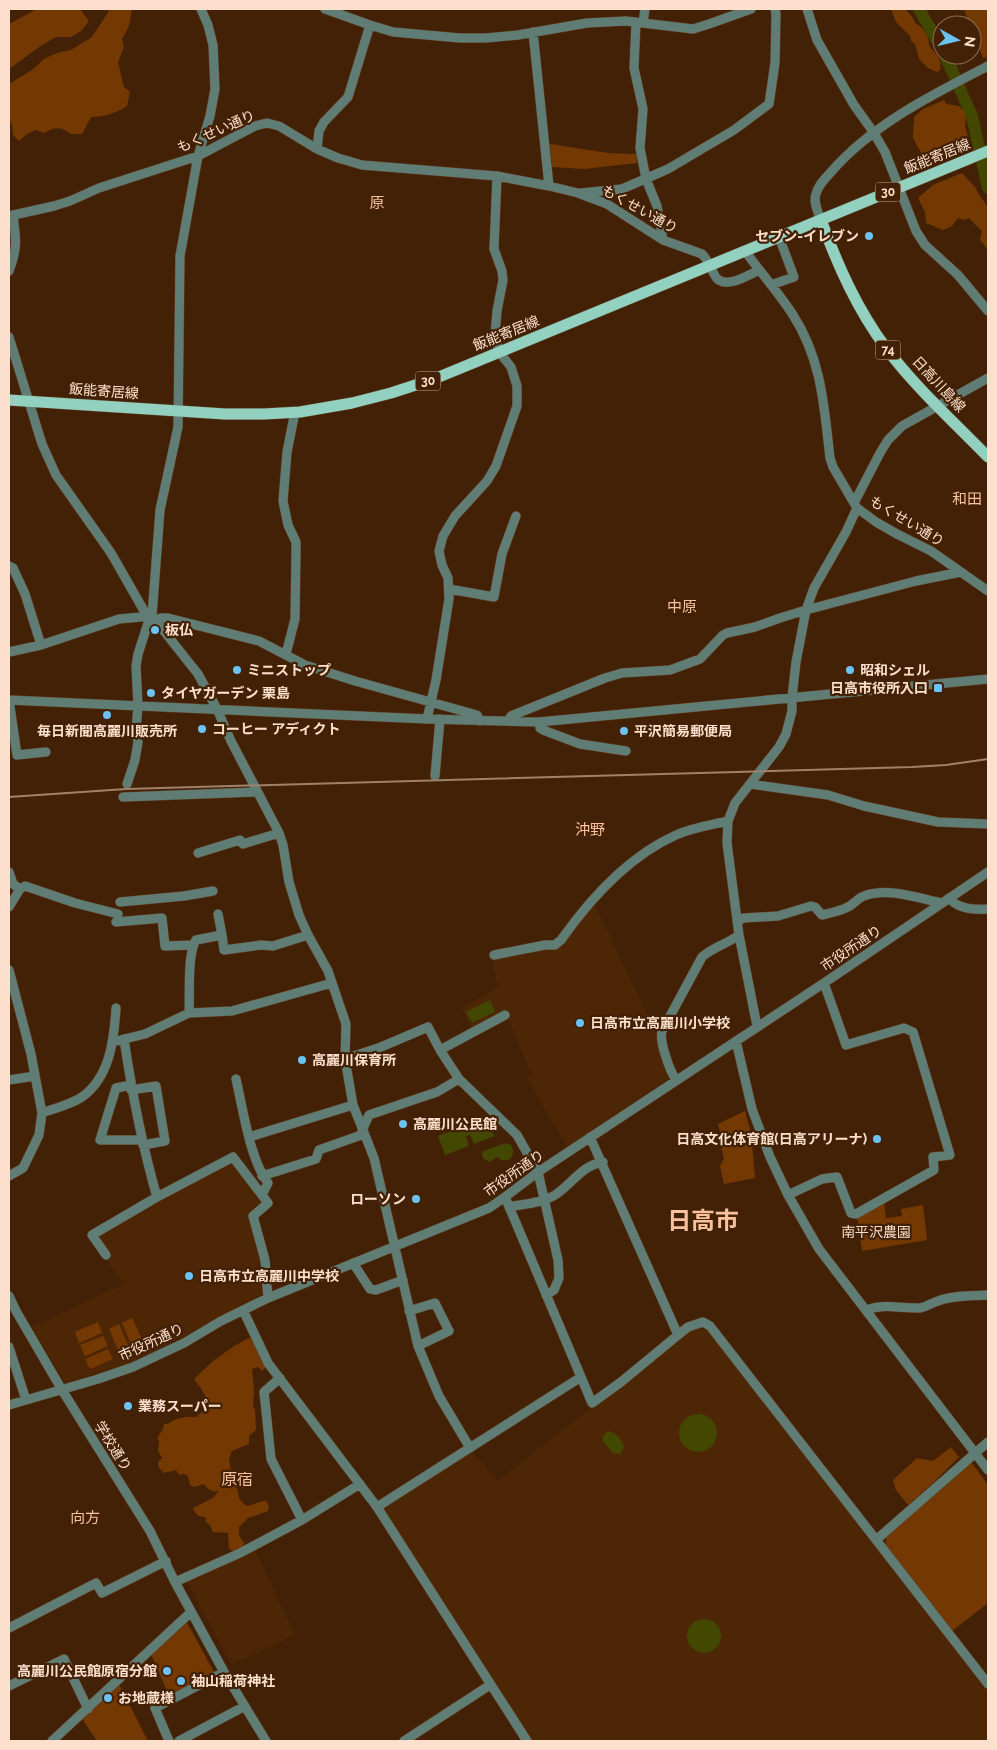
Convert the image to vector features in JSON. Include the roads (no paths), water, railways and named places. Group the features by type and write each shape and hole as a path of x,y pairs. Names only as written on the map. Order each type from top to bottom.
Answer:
{"main road":[{"name":"飯能寄居線","path":"9,400 245,415 294,412 352,403 391,394 434,379 988,151"},
{"name":"日高川島線","path":"821,220 842,275 863,314 888,350 938,406 988,457"}],"street":[{"path":"128,784 138,742 136,730 138,706 136,666 149,620 152,617 160,510 166,476 177,438 179,411 180,256 198,156 210,116 215,89 213,45 208,25 201,9"},
{"path":"325,9 370,26 393,32 460,38 499,38 586,23 640,22 692,29 752,9"},
{"path":"645,9 640,22 634,68 643,109 640,148 646,178 657,206 663,240"},
{"path":"578,193 622,189 668,169 716,142 769,104 775,62 775,9"},
{"path":"807,9 817,40 854,105 874,132 885,152 916,231 925,245 958,275 988,311"},
{"path":"317,148 320,131 324,122 348,97 370,26"},
{"path":"533,32 549,186"},
{"path":"821,220 815,200 818,188 848,154 892,119 988,66"},
{"name":"もくせい通り","path":"11,215 70,201 98,188 198,156 255,126 267,123 279,126 338,158 362,165 497,176 578,193 607,204 663,240 702,254 717,280 726,283 759,270 794,316 817,368 821,383 830,458 833,467 855,505 876,522 931,551 988,591"},
{"path":"427,719 436,680 449,589 448,578 442,565 439,551 443,536 455,516 486,481 496,466 517,406 517,386 511,368 499,352 495,335 503,280 494,249 497,176"},
{"path":"9,271 16,251 11,215"},
{"path":"771,285 794,277 779,237"},
{"path":"745,251 759,270"},
{"path":"9,337 27,402 42,444 56,475 152,617 198,674 217,709 230,742 279,834 283,845 289,882 299,915 328,971 346,1024 345,1059 353,1105 374,1158 418,1346 439,1396 470,1448"},
{"path":"757,1026 739,935 727,843 728,821 734,803 779,747 786,734 792,711 792,697 806,610 814,588 846,532 863,483 888,440 902,426 988,378"},
{"path":"286,654 295,619 296,542 288,525 283,501 287,452 294,412"},
{"path":"449,589 494,597 502,554 516,516"},
{"path":"9,566 14,568 25,594 41,645"},
{"path":"508,721 511,716 605,678 622,673 670,670 700,659 722,635 727,633 755,627 806,610 916,581 961,572"},
{"path":"9,652 41,645 119,619 168,618 259,641 305,665 477,715 480,721"},
{"path":"46,752 17,755 11,727 9,700 427,719 540,722 988,679"},
{"path":"435,776 440,719"},
{"path":"540,722 540,728 580,744 626,751"},
{"path":"750,784 828,795 864,806 938,822 988,824"},
{"path":"123,797 257,792"},
{"path":"494,955 545,945 555,945 592,900 622,869 660,842 678,834 728,821"},
{"path":"198,853 240,840 243,844 279,834"},
{"path":"9,872 13,884 20,889"},
{"name":"市役所通り","path":"9,1405 133,1367 184,1343 268,1298 480,1212 505,1198 538,1172 988,872"},
{"path":"9,907 20,889 28,886 117,918 162,918 165,946 193,945"},
{"path":"120,902 184,896 213,891"},
{"path":"737,921 744,918 778,916 811,906 815,907 822,915 848,907 862,897 881,894 945,900 958,906 988,909"},
{"path":"218,914 224,950 260,945 273,946 308,935"},
{"path":"189,1013 193,945 196,940 222,935"},
{"path":"676,1080 661,1037 662,1031 702,957 709,951 732,941 739,935"},
{"path":"9,970 13,1004 31,1054 42,1113 39,1135 23,1168 9,1176"},
{"path":"112,1042 145,1034 189,1013 232,1011 332,983"},
{"path":"788,1195 822,1179 837,1177 851,1213 856,1214 934,1170 933,1157 950,1155 913,1032 904,1028 846,1045 824,983"},
{"path":"42,1113 68,1104 83,1096 103,1074 112,1042 116,1008"},
{"path":"440,1050 505,1015"},
{"path":"345,1059 428,1027 459,1079 517,1135 538,1172 543,1201 558,1260 559,1278 554,1290 546,1295"},
{"path":"124,1039 131,1088 142,1142 157,1197"},
{"path":"736,1041 752,1109 770,1157 788,1195 819,1249 988,1470"},
{"path":"9,1080 35,1076"},
{"path":"236,1079 249,1137 262,1176 268,1183 262,1195"},
{"path":"262,1176 316,1159 319,1150 363,1132 369,1115 437,1092 459,1079"},
{"path":"156,1086 165,1141 100,1140 116,1088 131,1088 156,1086"},
{"path":"249,1137 353,1105"},
{"path":"590,1138 603,1162 678,1335"},
{"path":"106,1255 92,1235 157,1197 233,1157 268,1203 253,1216 265,1260 268,1298"},
{"path":"509,1207 543,1201 555,1195 589,1166 603,1162"},
{"path":"505,1198 592,1403 621,1382 688,1327 703,1322 710,1326 988,1684"},
{"path":"353,1262 370,1289 376,1290 403,1280"},
{"path":"866,1310 882,1305 920,1308 951,1298 988,1295"},
{"name":"学校通り","path":"9,1296 12,1311 150,1531 224,1672 266,1741"},
{"path":"409,1311 436,1303 449,1332 418,1346"},
{"path":"243,1310 268,1362 377,1508 526,1741"},
{"path":"9,1347 26,1400"},
{"path":"377,1508 581,1377"},
{"path":"280,1378 264,1392 271,1458 302,1520"},
{"path":"876,1540 988,1442"},
{"path":"176,1582 240,1553 302,1520 360,1484"},
{"path":"9,1628 96,1583 102,1593 166,1561"},
{"path":"52,1741 191,1612"},
{"path":"9,1686 64,1659 88,1709"},
{"path":"169,1741 155,1708 224,1672"},
{"path":"404,1741 490,1685"},
{"path":"180,1741 245,1706"}],"waterway":[{"path":"919,9 932,32"},
{"path":"949,65 972,116 988,188"}],"railway":[{"path":"9,797 126,789 912,767 946,765 988,759"}],"place":[{"name":"セブン-イレブン","path":"869,236"},
{"name":"板仏","path":"155,630"},
{"name":"ミニストップ","path":"237,670"},
{"name":"昭和シェル","path":"850,670"},
{"name":"日高市役所入口","path":"938,688"},
{"name":"タイヤガーデン 栗島","path":"151,693"},
{"name":"毎日新聞高麗川販売所","path":"107,715"},
{"name":"コーヒー アディクト","path":"202,729"},
{"name":"平沢簡易郵便局","path":"624,731"},
{"name":"日高市立高麗川小学校","path":"580,1023"},
{"name":"高麗川保育所","path":"302,1060"},
{"name":"高麗川公民館","path":"403,1124"},
{"name":"日高文化体育館(日高アリーナ)","path":"877,1139"},
{"name":"ローソン","path":"416,1199"},
{"name":"日高市立高麗川中学校","path":"189,1276"},
{"name":"業務スーパー","path":"128,1406"},
{"name":"高麗川公民館原宿分館","path":"167,1671"},
{"name":"袖山稲荷神社","path":"181,1681"},
{"name":"お地蔵様","path":"108,1698"}],"district":[{"name":"原","path":"377,203"},
{"name":"和田","path":"967,499"},
{"name":"中原","path":"682,607"},
{"name":"沖野","path":"590,830"},
{"name":"日高市","path":"703,1220"},
{"name":"原宿","path":"237,1479"},
{"name":"向方","path":"85,1518"}],"park label":[{"name":"南平沢農園","path":"876,1232"}]}
